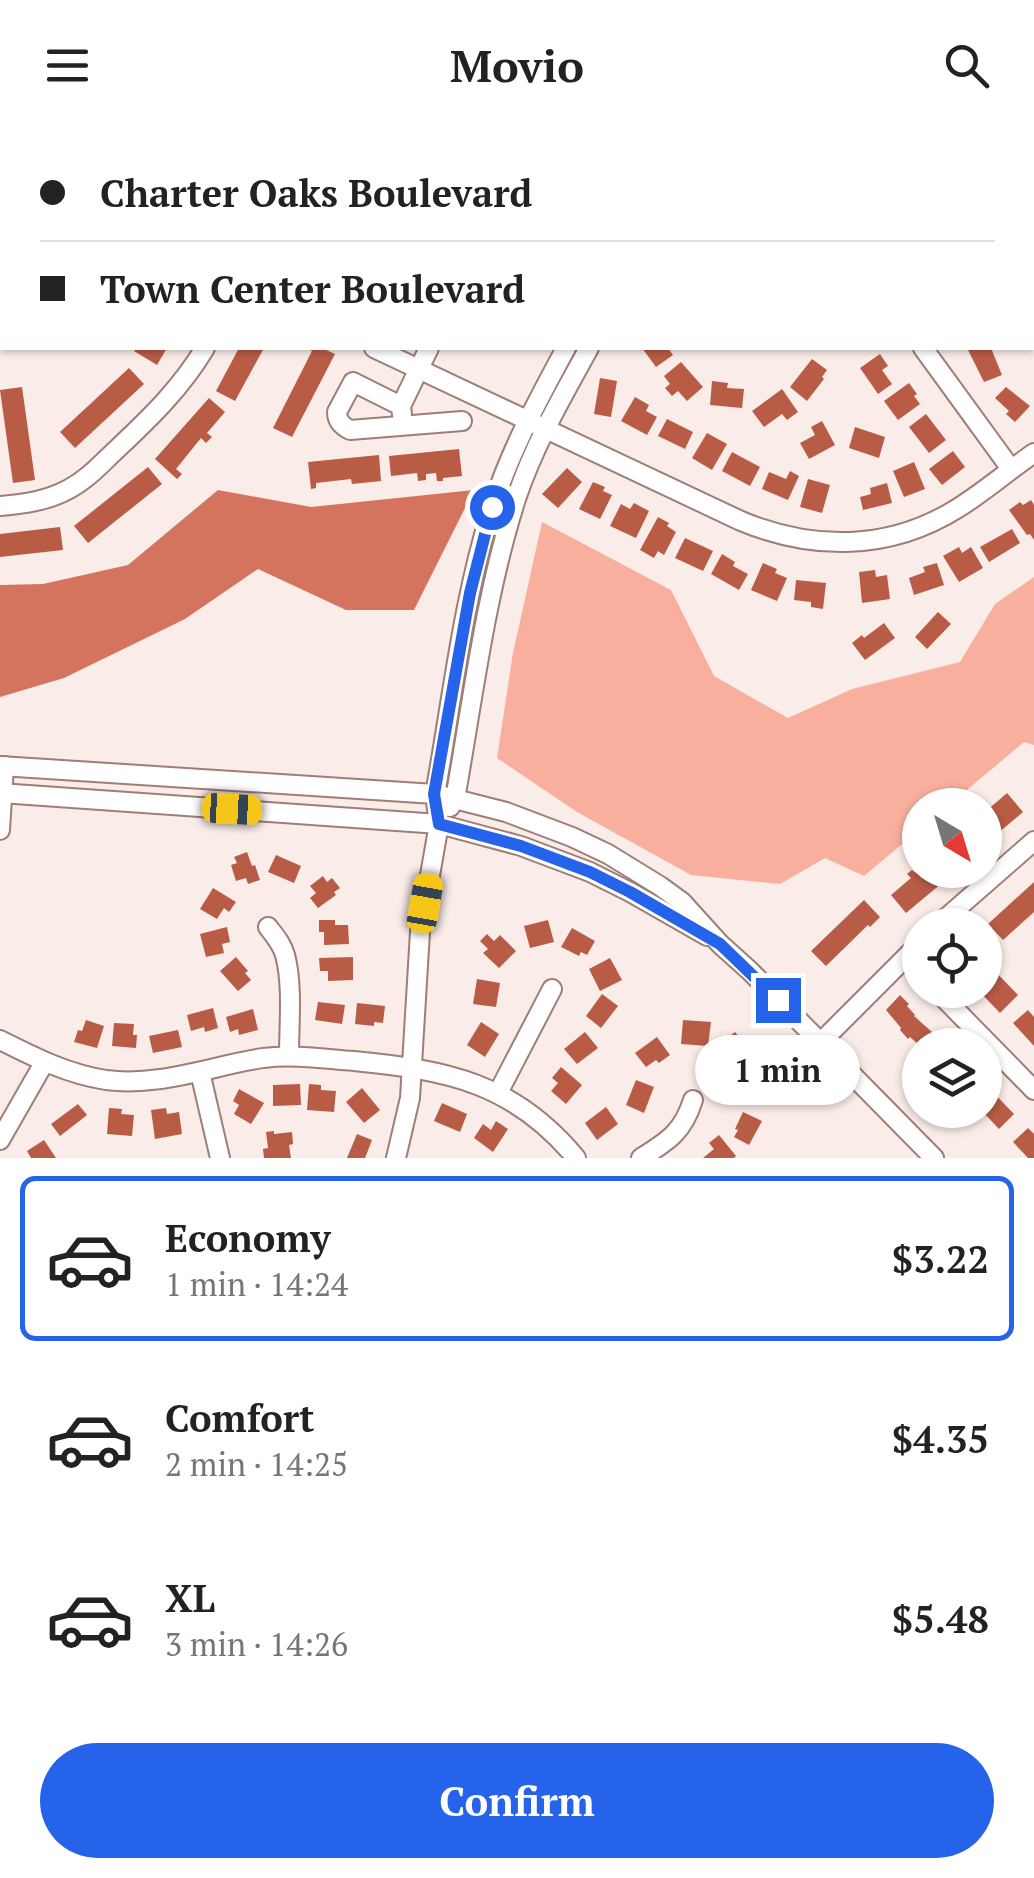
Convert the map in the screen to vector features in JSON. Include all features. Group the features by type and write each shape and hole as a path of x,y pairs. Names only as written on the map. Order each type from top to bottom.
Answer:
{"street":[{"path":"0,506 44,500 87,478 164,405 204,350"},
{"path":"378,350 764,530 795,539 857,543 926,526 960,507 1034,453"},
{"path":"428,350 402,416 462,420"},
{"path":"396,1158 410,1098 420,932 439,824 434,794 480,550 508,464 565,350"},
{"path":"439,824 455,799 497,569 517,498 544,429 588,350"},
{"path":"926,350 1011,469"},
{"path":"0,830 2,766 434,794 539,823 608,854 682,902 934,1158"},
{"path":"1,793 439,824 521,846 590,872 720,944"},
{"path":"957,908 1034,841"},
{"path":"268,927 279,941 288,972 289,1055"},
{"path":"820,1043 902,961"},
{"path":"498,1092 552,989"},
{"path":"954,1008 1034,1090"},
{"path":"0,1040 44,1062 108,1080 166,1078 289,1055 412,1068 498,1092 543,1123 576,1158"},
{"path":"0,1140 44,1062"},
{"path":"200,1072 220,1158"},
{"path":"641,1158 675,1135 687,1118 692,1100"}],"shaded area":[{"path":"218,490 311,507 474,490 414,610 346,610 258,569 185,619 64,678 0,697 0,585 43,584 128,565"},
{"path":"542,522 671,590 714,676 788,718 852,689 960,662 995,604 1034,577 1034,745 1024,742 969,788 902,788 902,844 864,876 825,858 780,884 691,875 577,812 497,758 513,653"}],"building":[{"path":"135,350 166,350 157,365"},
{"path":"238,350 263,350 235,401 216,391"},
{"path":"643,350 669,350 673,355 656,367"},
{"path":"968,350 992,350 1002,375 984,382"},
{"path":"312,351 335,354 292,437 273,428"},
{"path":"880,354 888,366 882,370 892,384 878,394 860,368"},
{"path":"812,359 827,370 807,401 790,387"},
{"path":"681,362 703,387 687,401 678,391 672,396 665,388 670,384 664,376"},
{"path":"129,368 144,384 75,448 60,432"},
{"path":"600,378 617,381 611,417 594,414"},
{"path":"712,381 728,383 727,388 744,389 742,408 710,405"},
{"path":"909,383 920,404 898,420 884,401"},
{"path":"22,387 35,480 13,483 0,390"},
{"path":"1006,387 1030,406 1015,422 995,398"},
{"path":"782,389 798,412 787,420 782,414 764,427 752,411"},
{"path":"635,397 649,405 646,411 657,417 647,435 621,421"},
{"path":"209,398 225,412 207,433 212,437 206,443 201,438 176,469 182,474 177,479 155,459"},
{"path":"926,414 946,440 929,453 909,427"},
{"path":"667,419 693,432 685,449 658,436"},
{"path":"822,421 835,445 809,459 800,443 815,435 811,427"},
{"path":"855,427 885,437 879,458 849,448"},
{"path":"707,433 727,444 712,470 692,458"},
{"path":"459,449 462,476 437,481 436,473 426,474 426,480 418,481 417,473 391,476 389,456"},
{"path":"953,451 965,467 942,485 929,469"},
{"path":"732,452 760,467 750,486 722,471"},
{"path":"379,455 381,481 316,483 316,488 311,489 308,462"},
{"path":"914,462 925,489 904,497 893,471"},
{"path":"148,467 162,484 88,543 74,526"},
{"path":"567,468 582,482 558,508 542,494"},
{"path":"790,471 799,476 788,500 762,489 769,472 786,479"},
{"path":"808,479 830,485 822,513 800,507"},
{"path":"593,482 612,495 600,519 579,509"},
{"path":"887,483 892,503 863,510 860,497 871,494 870,488"},
{"path":"1031,500 1034,505 1034,540 1009,510"},
{"path":"634,503 649,511 636,538 610,526 621,504 630,509"},
{"path":"658,517 676,532 664,555 658,551 654,558 640,550"},
{"path":"60,527 63,550 0,557 0,534"},
{"path":"1012,529 1020,543 989,562 980,547"},
{"path":"685,538 713,551 703,571 675,558"},
{"path":"959,547 962,553 971,547 983,568 959,582 943,556"},
{"path":"722,554 748,574 739,590 711,574"},
{"path":"763,563 787,578 777,601 751,590"},
{"path":"937,563 944,585 914,595 909,578 925,572 923,567"},
{"path":"875,570 876,577 887,575 890,599 862,603 859,572"},
{"path":"796,580 826,583 823,609 811,607 811,602 794,600"},
{"path":"938,612 951,624 927,649 915,637"},
{"path":"884,623 895,638 865,660 852,643"},
{"path":"1007,793 1023,812 1002,830 1002,797"},
{"path":"247,852 260,880 248,884 246,878 236,881 231,865 237,863 234,857"},
{"path":"276,855 301,866 294,883 268,872"},
{"path":"323,876 327,882 332,878 340,888 318,908 310,898 316,893 310,886"},
{"path":"1034,882 1034,912 1003,940 1002,911"},
{"path":"902,886 936,888 912,908 902,908 891,895"},
{"path":"213,888 236,902 229,912 224,908 217,919 200,909"},
{"path":"864,900 880,917 826,966 811,951"},
{"path":"319,920 348,925 349,944 324,945"},
{"path":"548,920 554,942 530,948 524,926"},
{"path":"227,927 230,942 222,944 224,953 206,957 200,934"},
{"path":"572,928 595,941 587,955 581,952 579,956 561,947"},
{"path":"487,934 494,941 500,935 516,951 499,968 483,953 488,949 480,941"},
{"path":"236,957 251,980 238,991 220,971"},
{"path":"353,957 353,980 328,981 328,971 320,971 319,958"},
{"path":"610,958 622,980 600,991 589,969"},
{"path":"477,979 500,983 496,1007 473,1004"},
{"path":"1002,979 1018,995 1000,1013 995,1008 1002,1008"},
{"path":"602,994 618,1006 601,1028 586,1016"},
{"path":"900,995 902,1008 909,1008 928,1028 902,1028 902,1032 886,1010"},
{"path":"318,1002 345,1005 342,1024 315,1020"},
{"path":"357,1003 385,1006 383,1023 355,1024"},
{"path":"213,1008 218,1028 191,1031 187,1015"},
{"path":"253,1009 258,1030 239,1035 238,1029 230,1032 226,1017"},
{"path":"1028,1010 1034,1017 1034,1046 1013,1023"},
{"path":"86,1020 104,1026 97,1048 74,1042"},
{"path":"683,1020 711,1022 708,1046 681,1044"},
{"path":"481,1022 499,1034 485,1057 467,1045"},
{"path":"114,1023 134,1024 136,1048 112,1046"},
{"path":"178,1030 182,1047 153,1053 149,1036"},
{"path":"585,1032 598,1048 577,1064 564,1049"},
{"path":"735,1032 752,1052 735,1066 721,1043"},
{"path":"657,1037 670,1055 646,1067 635,1053"},
{"path":"561,1067 582,1085 566,1104 551,1091 558,1083 552,1078"},
{"path":"764,1070 773,1096 753,1103 744,1078"},
{"path":"636,1080 654,1087 644,1113 626,1105"},
{"path":"300,1084 301,1105 273,1106 273,1085"},
{"path":"309,1084 336,1091 334,1112 307,1110"},
{"path":"362,1088 380,1110 364,1123 346,1102"},
{"path":"239,1089 264,1103 251,1124 234,1114 239,1105 233,1101"},
{"path":"1002,1102 1014,1114 1002,1126"},
{"path":"442,1103 467,1114 460,1132 434,1121"},
{"path":"78,1104 87,1115 60,1136 51,1124"},
{"path":"606,1107 618,1124 597,1140 585,1123"},
{"path":"109,1108 134,1115 132,1136 107,1134"},
{"path":"166,1108 167,1114 179,1112 182,1134 155,1139 151,1110"},
{"path":"743,1112 762,1121 749,1145 734,1137"},
{"path":"496,1121 508,1129 493,1152 474,1138 483,1124 491,1130"},
{"path":"1028,1128 1034,1134 1034,1158 1028,1158 1013,1142"},
{"path":"266,1132 292,1132 291,1158 264,1158 263,1149 268,1148"},
{"path":"357,1134 372,1140 365,1158 347,1158"},
{"path":"719,1135 736,1156 703,1158 714,1149 709,1143"},
{"path":"44,1140 56,1158 31,1158 27,1151"}],"route":[{"path":"492,507 470,593 434,794 439,824 521,846 630,892 720,944 778,1000"}]}
